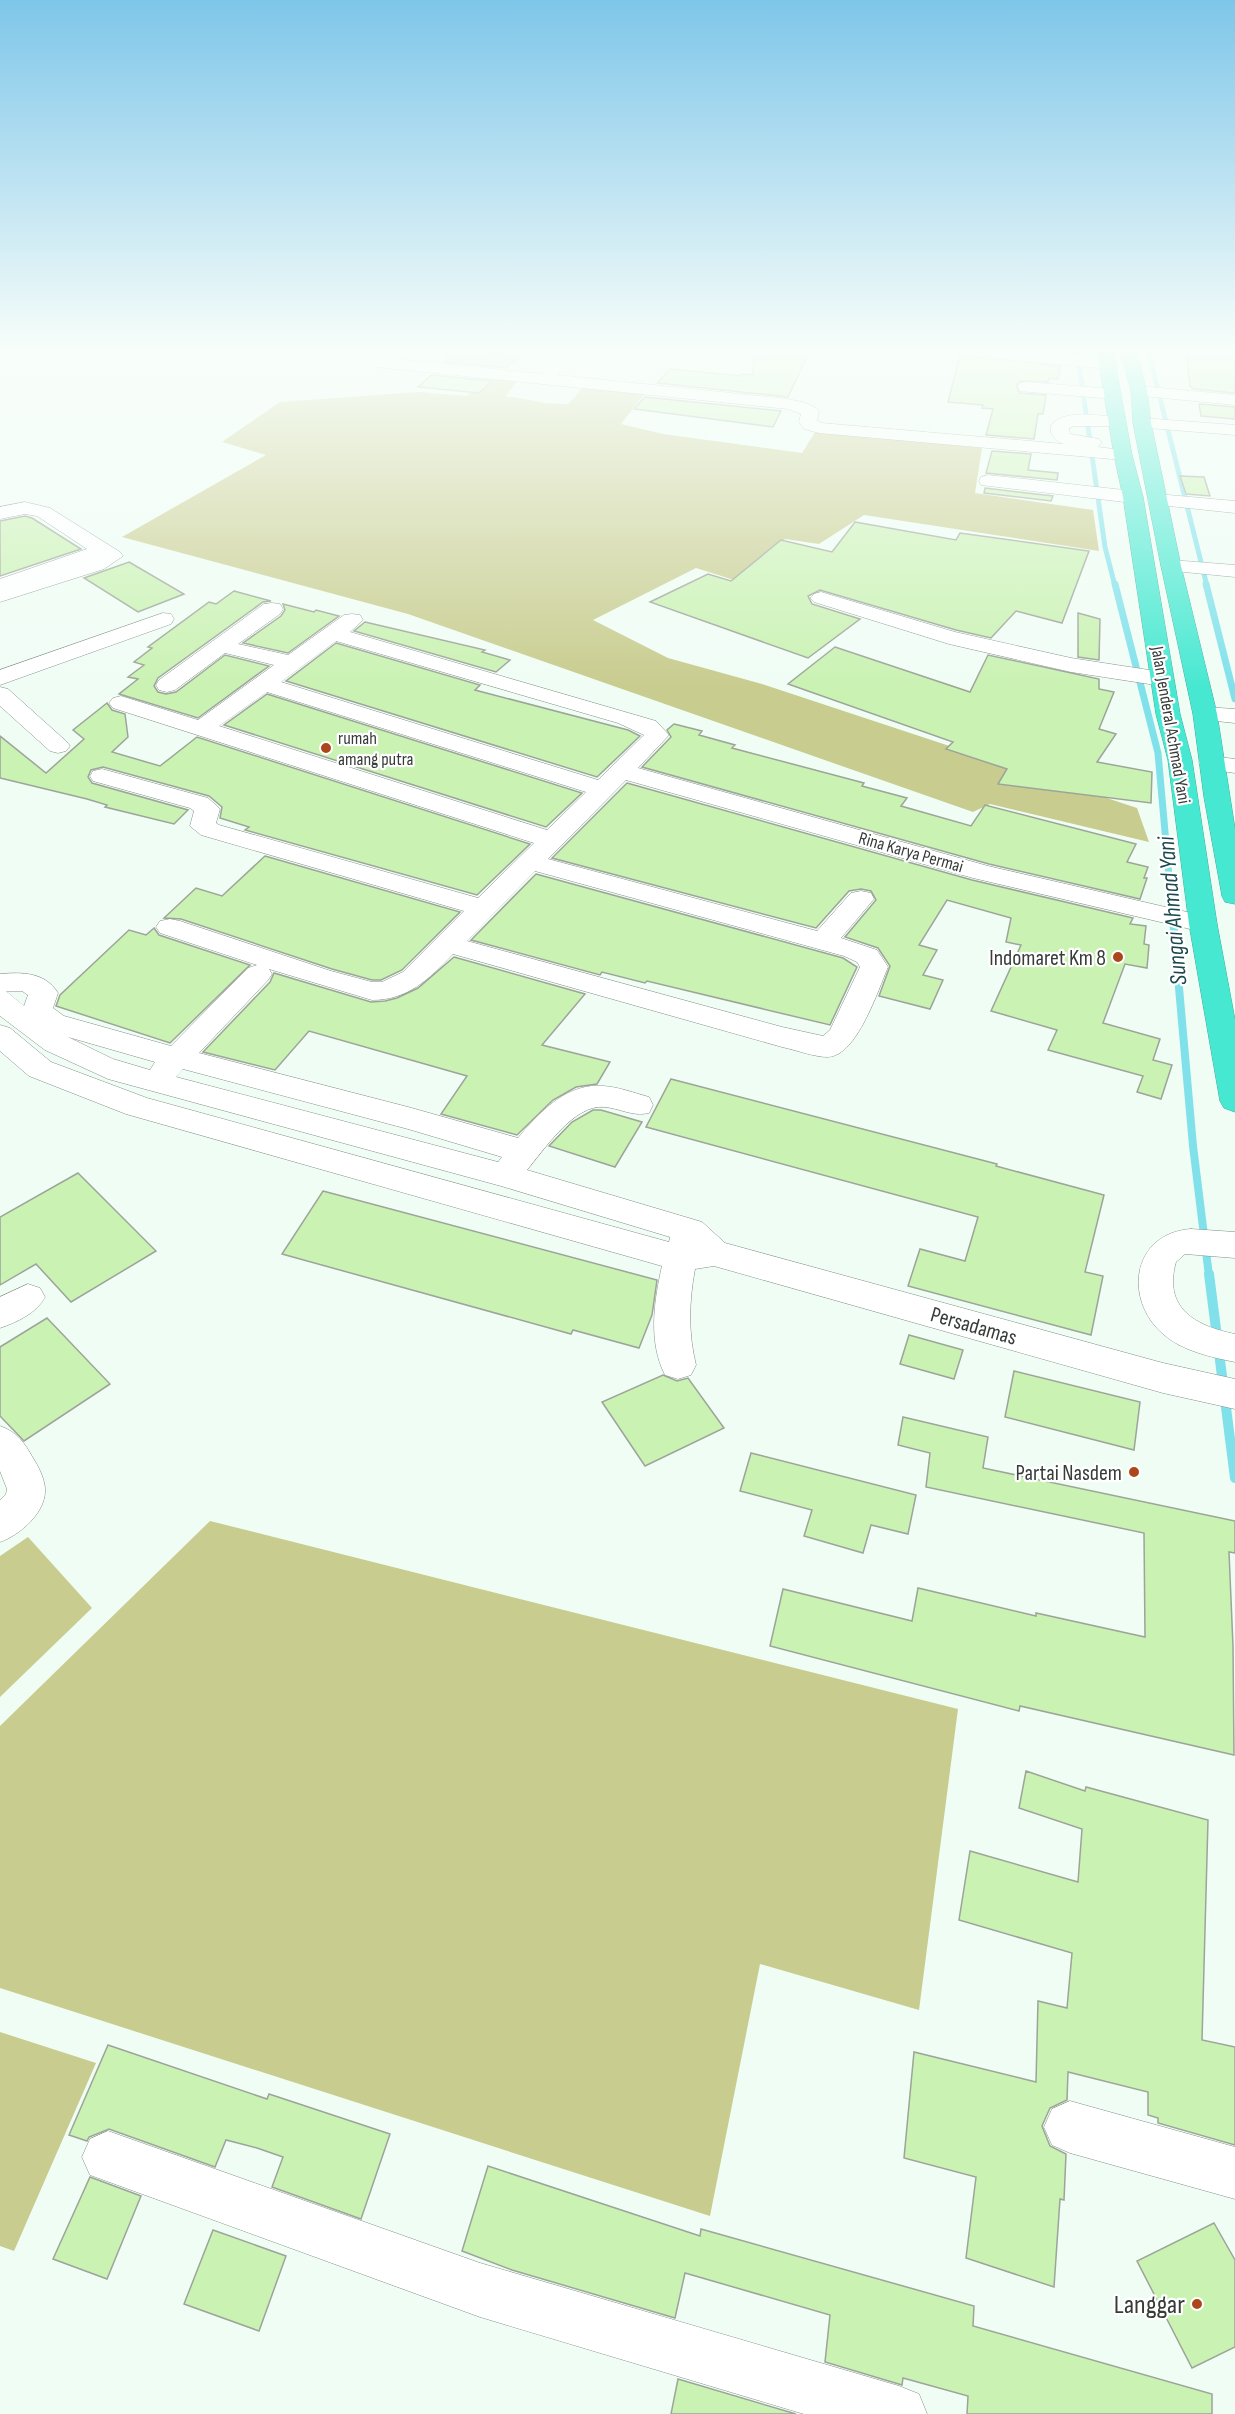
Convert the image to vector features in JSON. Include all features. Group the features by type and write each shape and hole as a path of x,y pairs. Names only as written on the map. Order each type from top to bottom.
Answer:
{"highway":[{"name":"Jalan Jenderal Achmad Yani","path":"1125,463 1133,497 1168,714 1180,760 1203,924 1232,1056 1235,1101"},
{"name":"Jalan Jenderal Achmad Yani","path":"1154,463 1157,500 1205,714 1211,763 1225,800 1235,896"}],"street":[{"path":"988,480 1133,497"},
{"path":"1157,500 1235,507"},
{"path":"0,513 25,508 43,512 111,554 112,558 0,596"},
{"path":"0,586 103,550"},
{"path":"1171,566 1235,571"},
{"path":"821,598 949,637 1071,665 1162,679"},
{"path":"167,685 272,609"},
{"path":"0,678 163,619"},
{"path":"170,927 321,977 372,991 387,991 403,985 657,735 654,729 626,718 344,626 203,727"},
{"path":"221,646 293,663"},
{"name":"Rina Karya Permai","path":"265,684 612,780 981,872 1203,924"},
{"path":"0,694 58,746"},
{"path":"121,702 552,840"},
{"path":"1205,714 1235,716"},
{"path":"1211,763 1235,766"},
{"path":"102,776 200,803 207,809 202,826 210,830 482,908"},
{"path":"447,944 771,1034 828,1047 842,1036 874,967 867,956 823,940 530,862"},
{"path":"823,940 861,899"},
{"path":"155,1082 175,1058 258,974"},
{"path":"0,983 30,981 36,985 44,993 37,1011 54,1023 175,1058 448,1128 515,1164 694,1247"},
{"path":"0,999 43,1036 86,1060 155,1082 258,1110 515,1164"},
{"path":"0,1035 40,1069 137,1106 694,1247"},
{"path":"258,1110 277,1083"},
{"path":"515,1164 565,1107 581,1098 600,1095 639,1105"},
{"path":"1235,1245 1180,1242 1160,1257 1155,1279 1163,1313 1176,1325 1195,1339 1235,1348"},
{"path":"678,1365 673,1351 672,1328 694,1247"},
{"name":"Persadamas","path":"694,1247 1163,1377 1235,1394"},
{"path":"0,1525 23,1503 27,1489 8,1453"},
{"path":"1070,2127 1235,2173"},
{"path":"108,2157 480,2290 899,2414"}],"green space":[{"path":"253,463 980,463 975,493 1093,510 1099,551 864,515 819,544 785,539 734,580 696,568 593,620 668,658 762,684 1137,808 1149,842 990,804 973,812 408,614 122,537"},
{"path":"210,1521 958,1709 919,2010 760,1964 710,2216 0,1988 0,1726"},
{"path":"28,1537 92,1608 0,1697 0,1556"},
{"path":"0,2032 96,2063 14,2251 0,2246"}],"building":[{"path":"989,463 1029,463 1028,470 1058,473 1057,480 986,473"},
{"path":"1180,476 1204,477 1210,496 1186,494"},
{"path":"985,488 1053,496 1051,501 984,493"},
{"path":"25,516 32,518 81,549 0,576 0,521"},
{"path":"855,522 956,540 960,533 1089,551 1062,623 1016,611 991,638 820,590 808,596 812,604 860,619 808,658 650,602 708,574 731,581 781,540 832,552"},
{"path":"129,562 184,594 138,612 84,578"},
{"path":"234,591 271,601 263,602 158,678 154,686 158,692 166,694 176,692 225,655 269,666 198,718 119,694 138,679 128,677 144,665 134,662 152,648 148,647 209,602 216,604"},
{"path":"283,604 339,616 288,653 243,643 281,616 285,610"},
{"path":"1078,613 1100,619 1099,660 1078,657"},
{"path":"365,622 485,650 482,652 510,660 496,672 354,631"},
{"path":"336,643 480,685 475,690 628,730 640,736 597,777 286,681"},
{"path":"835,647 970,692 988,655 1099,679 1099,689 1114,692 1099,729 1116,734 1097,762 1152,772 1151,803 998,784 1007,769 946,749 953,742 788,684"},
{"path":"267,694 582,793 546,827 224,725"},
{"path":"107,703 112,710 125,714 128,737 112,752 160,766 197,737 530,844 477,895 245,830 249,827 220,818 222,807 209,796 103,767 91,770 88,777 92,783 188,810 174,824 105,807 107,805 87,799 0,778 0,736 46,773 84,739 73,730"},
{"path":"674,724 702,731 699,735 735,745 732,748 864,783 862,786 907,798 901,806 971,826 985,805 1136,844 1127,862 1148,867 1140,899 989,864 642,767 671,737 667,730"},
{"path":"627,783 972,880 1133,918 1130,924 1146,926 1144,944 1149,945 1147,968 1125,964 1103,1023 1160,1039 1153,1060 1172,1065 1161,1099 1137,1092 1143,1076 1048,1050 1057,1030 991,1011 1021,945 1006,942 1011,918 947,900 919,945 937,950 923,975 943,980 930,1009 879,996 890,966 878,948 845,937 876,900 871,891 861,889 849,891 816,928 552,858"},
{"path":"265,856 460,912 402,970 381,980 372,980 332,969 181,919 164,918 196,888 222,896"},
{"path":"536,874 843,958 857,967 830,1025 647,981 645,983 602,972 600,975 471,940"},
{"path":"154,928 159,935 250,965 170,1043 56,1006 60,995 129,930 146,935"},
{"path":"454,957 585,994 542,1045 610,1062 597,1084 576,1087 553,1100 517,1135 441,1114 467,1076 309,1031 275,1070 203,1052 270,982 274,973 371,1002 385,1001 418,988"},
{"path":"671,1079 997,1164 996,1166 1104,1195 1085,1272 1103,1276 1091,1335 908,1286 920,1249 965,1261 978,1217 646,1127"},
{"path":"593,1110 601,1110 642,1122 615,1167 549,1146 572,1122"},
{"path":"78,1173 156,1251 71,1302 36,1264 0,1285 0,1217"},
{"path":"323,1191 657,1280 652,1315 639,1348 573,1330 571,1334 282,1254"},
{"path":"47,1318 110,1384 24,1441 0,1416 0,1347"},
{"path":"909,1335 963,1350 954,1379 900,1364"},
{"path":"1014,1371 1140,1402 1134,1450 1005,1417"},
{"path":"663,1375 677,1381 688,1378 724,1428 645,1466 602,1402"},
{"path":"903,1417 988,1437 983,1468 1235,1521 1235,1553 1229,1552 1234,1755 1020,1706 1019,1711 770,1646 783,1589 912,1621 918,1588 1036,1616 1036,1613 1145,1637 1144,1533 926,1487 930,1453 898,1445"},
{"path":"751,1453 916,1495 908,1534 871,1525 863,1553 804,1536 812,1510 740,1491"},
{"path":"1026,1771 1085,1791 1086,1787 1208,1820 1202,2040 1235,2047 1235,2145 1158,2123 1158,2118 1148,2115 1148,2092 1068,2072 1067,2100 1050,2108 1042,2126 1050,2146 1066,2154 1064,2200 1060,2199 1054,2287 966,2258 976,2177 904,2158 914,2052 1036,2082 1038,2001 1067,2008 1072,1953 959,1920 970,1851 1078,1882 1082,1829 1019,1808"},
{"path":"108,2045 267,2099 269,2094 390,2134 361,2219 272,2187 283,2157 257,2148 226,2140 215,2167 109,2129 89,2137 87,2141 69,2135"},
{"path":"488,2166 700,2236 701,2229 974,2306 973,2326 1212,2394 1212,2414 967,2414 968,2396 903,2378 902,2385 825,2362 830,2315 685,2273 675,2318 512,2270 462,2251"},
{"path":"90,2177 141,2196 107,2279 53,2259"},
{"name":"Langgar","path":"1214,2223 1235,2260 1235,2347 1192,2368 1137,2261"},
{"path":"213,2230 286,2256 259,2331 184,2304"},
{"path":"678,2379 796,2414 671,2414"}],"waterway":[{"name":"Sungai Ahmad Yani","path":"1093,463 1105,547 1115,586"},
{"name":"Sungai Ahmad Yani","path":"1176,463 1207,586"},
{"name":"Sungai Ahmad Yani","path":"1115,584 1158,753 1170,888"},
{"name":"Sungai Ahmad Yani","path":"1206,584 1235,699"},
{"name":"Sungai Ahmad Yani","path":"1170,886 1193,1146 1209,1276"},
{"name":"Sungai Ahmad Yani","path":"1209,1274 1235,1478"}],"place":[{"name":"rumah amang putra","path":"326,748"},
{"name":"Indomaret Km 8","path":"1118,957"},
{"name":"Partai Nasdem","path":"1134,1472"},
{"name":"Langgar","path":"1197,2304"}]}
